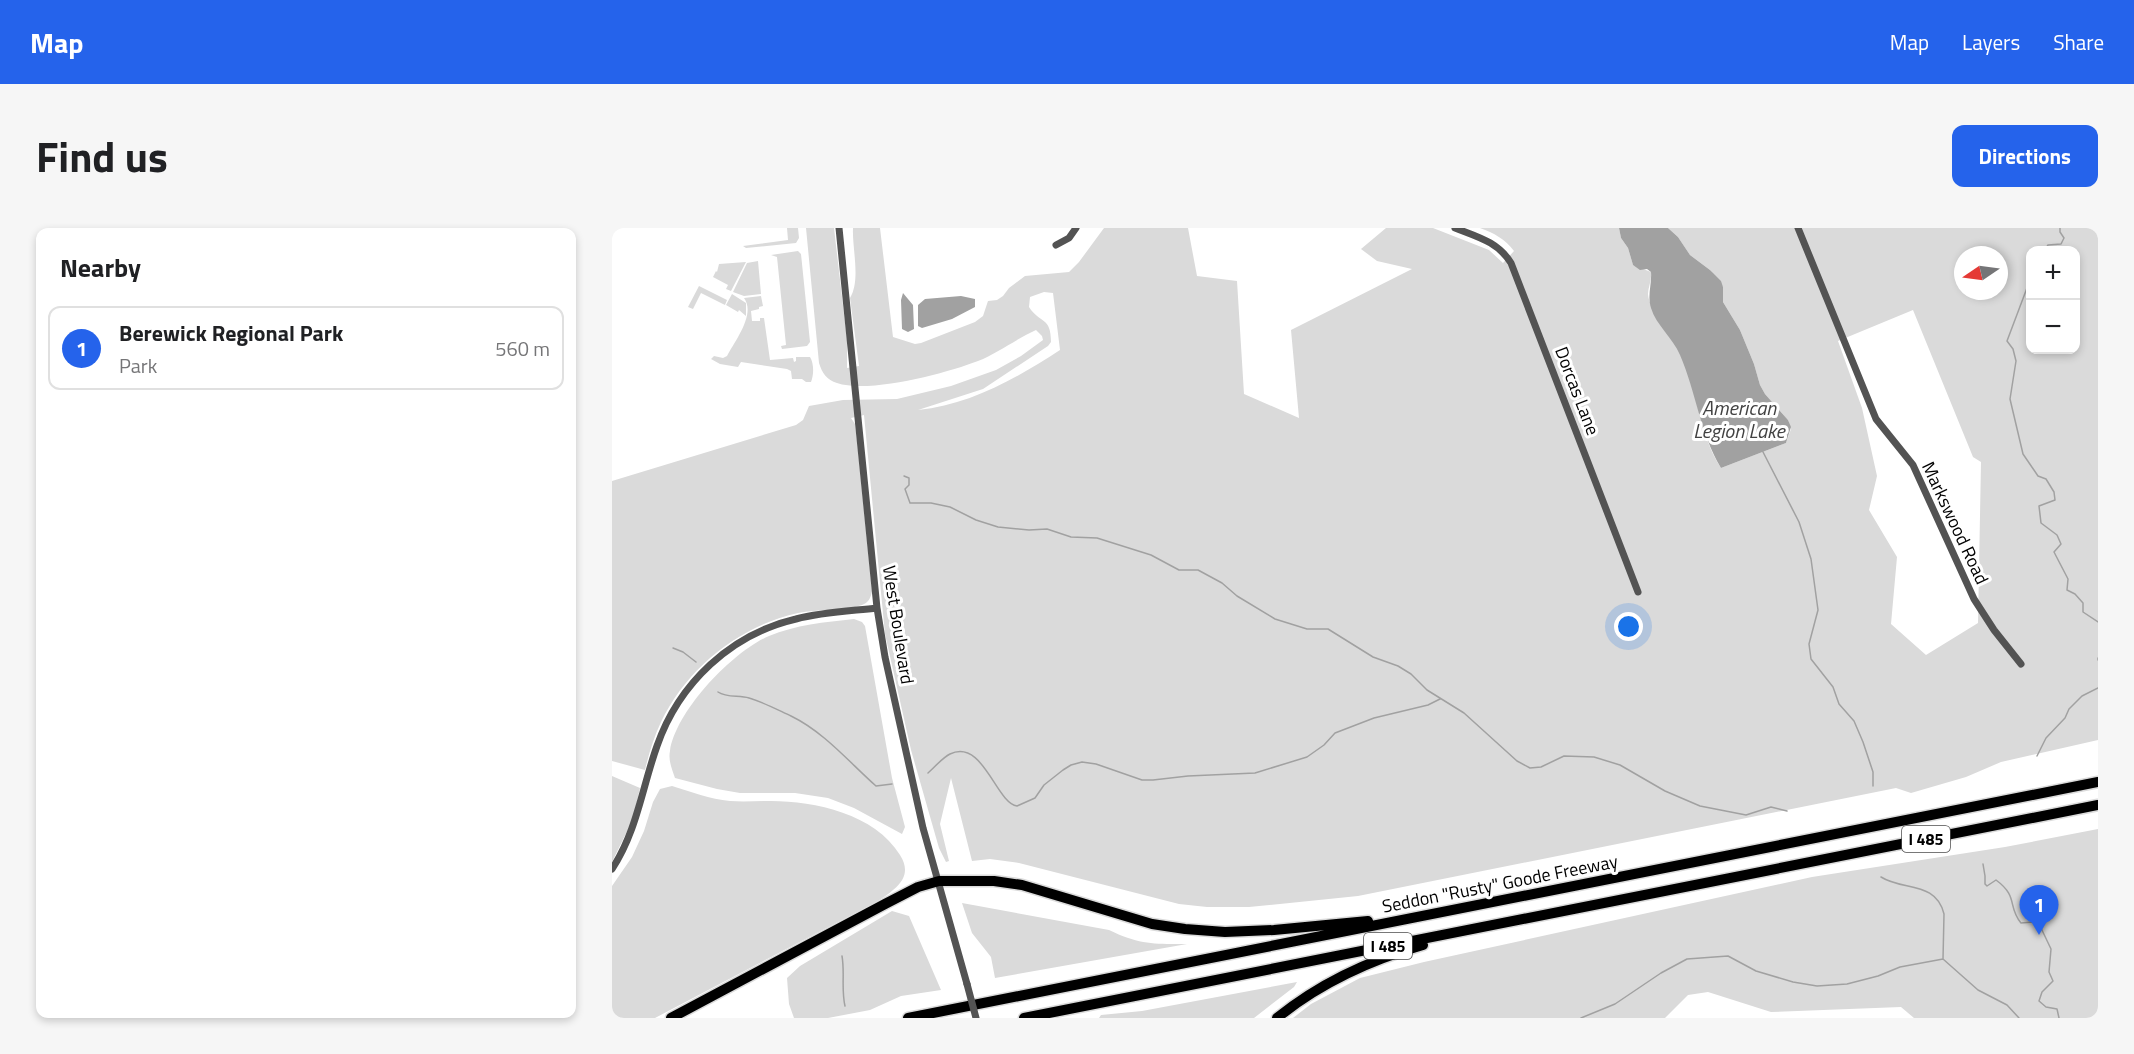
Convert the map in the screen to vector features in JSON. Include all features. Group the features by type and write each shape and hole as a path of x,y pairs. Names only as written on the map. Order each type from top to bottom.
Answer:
{"highway":[{"name":"Seddon \"Rusty\" Goode Freeway","path":"908,1018 2098,782"},
{"name":"I 485","path":"1024,1018 2098,805"},
{"path":"671,1018 901,895 939,881 994,881 1022,885 1152,924 1185,930 1225,932 1274,930 1416,917"},
{"path":"1277,1018 1317,990 1365,965 1393,954 1508,922"}],"street":[{"name":"West Boulevard","path":"839,228 877,608 885,657 923,828 976,1018"},
{"path":"1056,245 1069,238 1076,228"},
{"name":"Dorcas Lane","path":"1455,228 1490,242 1504,252 1511,263 1638,592"},
{"name":"Markswood Road","path":"1798,228 1876,419 1913,465 1974,599 1994,630 2021,663"},
{"path":"612,869 633,831 656,747 668,720 686,691 707,667 748,637 786,621 812,615 877,608"}],"shaded area":[{"path":"787,228 798,228 799,238 796,243 746,248 743,246 788,240"},
{"path":"806,228 834,228 847,340 847,368 859,366 850,298 856,273 853,228 880,228 893,337 915,344 975,322 983,316 988,301 997,300 1003,296 1009,288 1025,276 1069,272 1104,228 1188,228 1197,276 1237,281 1244,394 1299,418 1291,330 1412,269 1377,261 1361,249 1386,228 1433,228 1489,250 1503,263 1514,251 1499,237 1480,228 1619,228 1633,265 1651,272 1649,301 1679,351 1707,440 1721,468 1786,443 1791,429 1788,420 1760,385 1740,330 1723,302 1723,287 1710,270 1690,255 1678,237 1668,228 2098,228 2098,740 2001,762 1966,777 1911,793 1896,788 1358,896 1249,907 1179,904 1019,863 990,859 972,861 951,778 940,824 949,861 946,862 939,848 911,750 885,634 864,415 851,418 855,424 872,591 869,600 855,607 798,613 776,619 736,639 700,667 672,702 656,733 645,770 612,761 612,481 796,425 803,420 809,406 843,400 897,399 951,386 996,370 1043,340 1036,330 978,361 928,376 888,384 851,386 830,380 819,363","holes":["1044,292 1053,293 1060,350 992,389 956,402 918,410 983,389 1048,346 1051,342 1049,328 1029,307 1030,297","1913,310 1973,457 1981,462 1978,623 1926,655 1891,624 1897,557 1869,510 1877,476 1862,408 1838,341"]},
{"path":"798,251 801,254 810,342 807,346 782,349 781,346 786,345 777,257 771,255"},
{"path":"758,261 761,294 744,296 733,292 747,263"},
{"path":"746,262 731,291 726,289 728,285 713,277 719,264"},
{"path":"699,286 727,300 725,305 701,293 693,309 688,307"},
{"path":"732,294 746,303 746,316 739,310 738,312 726,305"},
{"path":"761,296 763,306 751,311 752,321 760,321 760,318 764,318 770,360 793,358 794,362 796,357 810,357 813,369 811,382 792,379 791,371 787,369 741,362 738,367 720,364 711,359 714,356 723,358 727,356 739,335 748,312 744,298"},
{"path":"854,619 865,626 892,778 905,827 902,834 854,808 828,798 795,793 740,793 675,778 670,758 674,735 694,701 723,669 754,644 779,632"},
{"path":"612,776 640,788 633,819 612,862"},
{"path":"672,786 723,800 788,802 825,807 843,813 875,829 889,841 904,863 904,876 897,887 878,901 655,1018 612,1018 612,886 632,857 660,789"},
{"path":"2098,829 2098,1018 1914,1018 1901,1007 1771,1012 1708,992 1688,995 1665,1018 1293,1018 1311,1004 1360,978 1424,962 1812,877 2005,847"},
{"path":"962,903 1109,930 1147,943 1187,944 995,978 991,957 972,933"},
{"path":"892,911 909,916 941,990 901,996 870,1010 828,1018 794,1018 789,1004 787,978 800,966"},
{"path":"1297,982 1294,987 1254,1018 1099,1018 1101,1015 1142,1011"}],"water":[{"name":"American Legion Lake","path":"1619,228 1668,228 1678,237 1690,255 1721,281 1723,302 1740,330 1760,385 1791,427 1786,443 1721,468 1708,441 1680,355 1653,314 1649,299 1651,272 1647,269 1640,270 1633,265"},
{"path":"903,293 913,305 914,329 908,332 902,329 901,300"},
{"path":"961,296 975,299 975,307 952,319 922,328 918,326 918,305 925,299"}],"waterway":[{"path":"2047,246 2061,244 2064,238 2060,228"},
{"path":"2026,291 2007,341 2013,349 2016,361 2010,399 2023,454 2038,476 2046,479 2054,492 2055,500 2039,506 2041,523 2057,535 2061,544 2054,552 2068,579 2067,590 2075,594 2083,603 2083,612 2098,622"},
{"path":"1762,450 1799,522 1811,559 1818,610 1809,644 1811,659 1833,687 1839,704 1854,721 1873,772 1873,786"},
{"path":"904,476 909,478 909,485 905,489 910,503 931,503 950,507 976,520 998,527 1047,529 1071,537 1097,538 1151,555 1179,570 1198,570 1222,583 1237,596 1275,619 1307,629 1328,629 1373,657 1398,666 1411,674 1427,690 1464,713 1517,761 1530,768 1541,767 1564,756 1594,757 1620,765 1665,791 1700,806 1746,815 1771,807 1787,811"},
{"path":"673,648 696,662"},
{"path":"2037,756 2046,738 2065,718 2069,709 2082,696 2098,688"},
{"path":"718,692 745,697 791,716 825,739 876,786 892,784"},
{"path":"928,773 950,754 961,752 971,755 980,763 1009,802 1017,806 1035,798 1044,785 1063,770 1082,762 1096,764 1142,780 1255,773 1307,757 1324,745 1335,733 1374,718 1428,705 1440,699"},
{"path":"1983,864 1985,884 1987,886 1996,880 2008,892 2014,912 2021,923 2033,922 2041,928 2051,949 2049,972 2053,981 2042,992 2039,1001 2046,1007 2057,1009 2059,1018"},
{"path":"1881,877 1918,888 1934,896 1944,914 1943,959 1978,990 2007,1005 2019,1018"},
{"path":"842,956 845,1006"},
{"path":"1581,1018 1615,1004 1661,973 1687,959 1728,956 1756,971 1793,982 1817,986 1847,984 1878,976 1900,967 1943,959"}],"place":[{"name":"Berewick Regional Park","path":"2039,935"}]}
